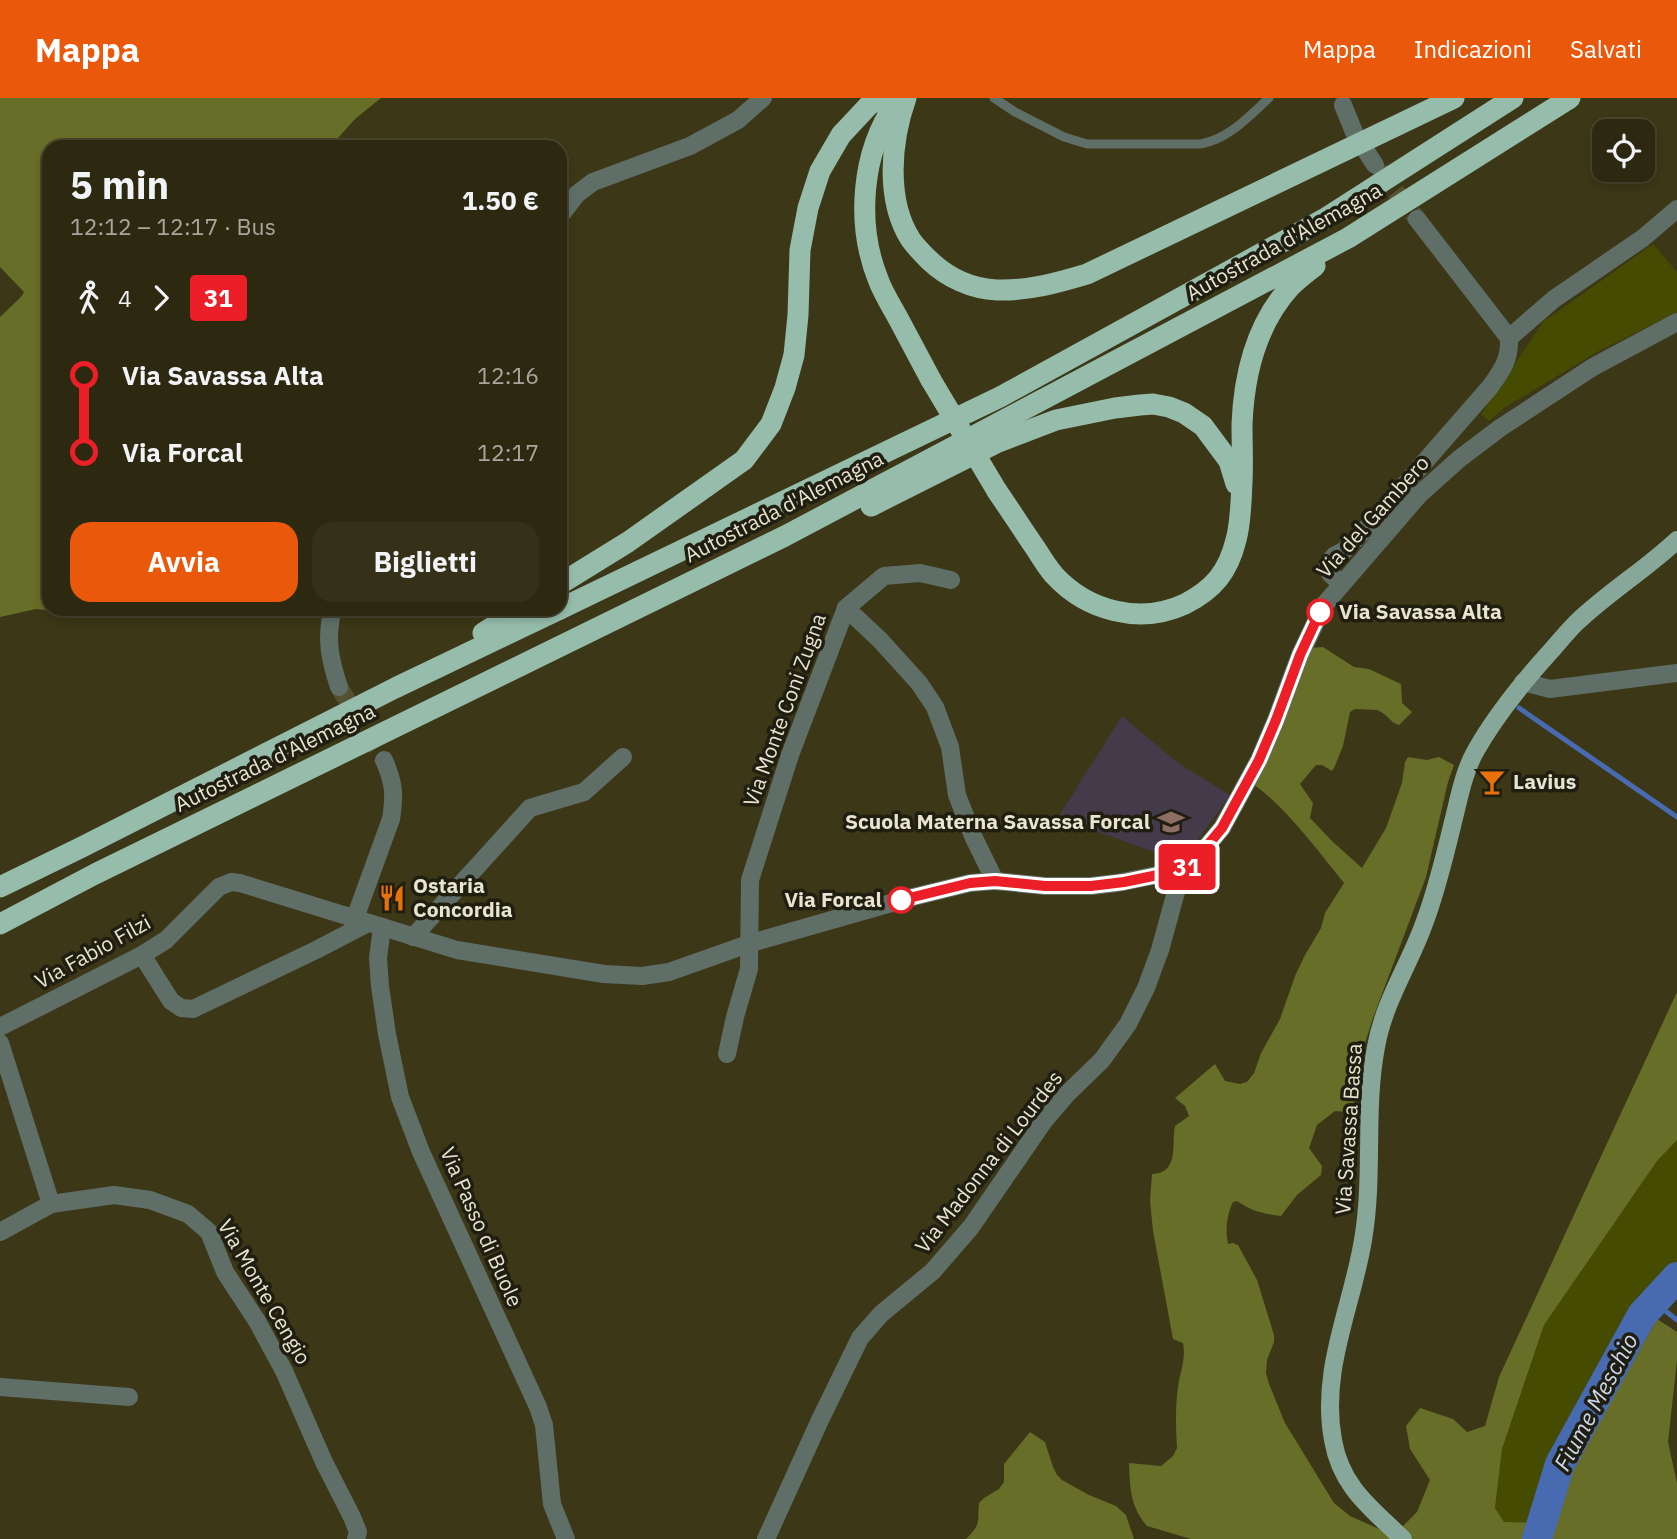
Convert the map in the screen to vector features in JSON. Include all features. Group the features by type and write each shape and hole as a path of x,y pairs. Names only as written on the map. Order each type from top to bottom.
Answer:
{"highway":[{"path":"567,580 628,542 744,460 771,424 794,355 800,250 808,208 820,172 841,135 869,105 881,98"},
{"path":"899,98 884,123 872,154 867,186 865,233 878,280 931,380 997,491 1053,574 1073,592 1096,605 1121,612 1147,614 1173,609 1196,598 1217,582 1228,564 1237,540 1246,384 1257,342 1278,303 1292,285 1348,238"},
{"path":"906,98 894,149 895,186 901,220 911,240 939,270 963,283 994,290 1021,289 1087,274 1454,98"},
{"name":"Autostrada d'Alemagna","path":"567,606 1000,397 1324,219 1513,98"},
{"name":"Autostrada d'Alemagna","path":"0,924 108,867 785,536 1348,238 1570,98"},
{"path":"785,536 877,504 996,443 1056,420 1115,408 1153,404 1184,413 1203,426 1229,461 1240,507"},
{"path":"395,688 510,616"},
{"name":"Autostrada d'Alemagna","path":"0,887 395,688 545,616"}],"main road":[{"name":"Via Savassa Bassa","path":"1404,1539 1363,1502 1344,1474 1336,1453 1329,1418 1331,1375 1364,1229 1371,1090 1376,1049 1389,1001 1425,923 1465,777 1473,755 1484,737 1523,682 1576,622 1677,540"}],"street":[{"path":"567,207 577,194 593,182 690,146 738,120 763,98"},
{"path":"1343,105 1354,132"},
{"path":"1509,338 1553,299 1643,238 1677,209"},
{"path":"1342,583 1330,575 1328,562 1366,529 1490,387 1502,371 1510,353 1509,338 1418,219"},
{"name":"Via del Gambero","path":"1182,870 1191,865 1222,828 1259,760 1300,655 1324,605 1419,495 1459,459 1500,428 1592,367 1677,322"},
{"name":"Via Monte Coni Zugna","path":"727,1054 749,970 750,880 790,755 846,608 884,576 920,573 951,580"},
{"path":"846,608 880,640 919,683 935,706 950,747 957,794 973,836 995,881"},
{"path":"331,616 328,639 330,661 339,687"},
{"path":"1523,682 1550,689 1677,673"},
{"path":"413,937 530,808 584,792 622,757"},
{"name":"Via Passo di Buole","path":"384,760 393,780 394,804 368,923 378,958 387,1034 400,1097 421,1152 538,1407 544,1425 552,1504 566,1539"},
{"path":"142,955 171,1001 181,1008 194,1009 368,923 457,950 604,974 642,976 669,972 751,943 970,883 995,881 1045,886 1091,886 1182,870"},
{"name":"Via Madonna di Lourdes","path":"766,1539 860,1338 881,1314 933,1271 971,1227 1044,1121 1102,1060 1128,1024 1146,988 1160,950 1182,870"},
{"name":"Via Fabio Filzi","path":"0,1027 142,955 166,940 219,887 231,883 240,883 368,923"},
{"path":"0,1043 51,1204"},
{"name":"Via Monte Cengio","path":"0,1232 51,1204 114,1195 150,1200 188,1214 209,1232 225,1272 285,1371 324,1462 352,1517 358,1532 356,1539"},
{"path":"0,1387 129,1397"}],"lane":[{"path":"994,98 1064,137 1087,144 1107,145 1210,142 1234,131 1269,98"}],"shaded area":[{"path":"1122,716 1178,763 1230,795 1182,862 1057,819"}],"green space":[{"path":"0,98 381,98 355,119 336,140 42,140 42,610 0,617 0,317 24,292 0,267"},
{"path":"1653,244 1677,272 1677,312 1599,351 1504,408 1489,421 1481,414 1543,322"},
{"path":"1323,647 1354,667 1369,669 1401,684 1402,703 1412,712 1399,725 1377,710 1355,709 1350,712 1343,746 1332,771 1322,765 1316,765 1300,784 1313,803 1310,818 1332,841 1362,868 1386,828 1408,757 1427,760 1439,757 1454,765 1426,877 1363,1049 1358,1113 1335,1111 1317,1125 1309,1148 1322,1166 1321,1175 1297,1195 1281,1216 1258,1212 1237,1201 1233,1202 1229,1212 1228,1244 1238,1245 1257,1280 1274,1335 1267,1360 1269,1384 1285,1423 1334,1503 1350,1516 1388,1533 1397,1532 1417,1512 1430,1480 1410,1449 1406,1426 1420,1408 1453,1419 1467,1432 1485,1426 1499,1377 1677,992 1677,1140 1657,1161 1544,1325 1502,1449 1495,1508 1504,1522 1556,1523 1570,1465 1657,1319 1677,1332 1677,1360 1668,1442 1677,1483 1677,1539 1191,1539 1147,1526 1134,1504 1129,1463 1161,1466 1173,1456 1177,1448 1176,1402 1184,1349 1183,1343 1173,1339 1150,1201 1152,1174 1167,1169 1171,1163 1175,1126 1189,1116 1185,1106 1175,1098 1215,1064 1225,1081 1240,1084 1247,1082 1280,1019 1295,976 1321,928 1325,913 1344,883 1289,817 1253,784 1282,728 1310,648"},
{"path":"1677,1140 1677,1261 1627,1318 1547,1468 1532,1523 1504,1522 1495,1508 1502,1449 1544,1325 1657,1161"},
{"path":"1030,1432 1045,1442 1053,1467 1062,1480 1116,1506 1126,1515 1134,1539 966,1539 977,1526 979,1503 999,1489 1004,1482 1004,1464"}],"waterway":[{"path":"1519,708 1677,817"},
{"name":"Fiume Meschio","path":"1537,1539 1560,1464 1642,1315 1677,1277"},
{"path":"1654,1302 1677,1320"}],"tunnel":[{"path":"1379,170 1417,219"},
{"path":"339,687 384,760"}],"bus line":[{"name":"31","path":"901,900 970,883 995,881 1045,886 1117,883 1182,870 1191,865 1222,828 1259,760 1300,655 1320,612"}],"place":[{"name":"Via Savassa Alta","path":"1320,612"},
{"name":"Lavius","path":"1492,782"},
{"name":"Scuola Materna Savassa Forcal","path":"1171,822"},
{"name":"Ostaria Concordia","path":"392,898"},
{"name":"Via Forcal","path":"901,900"}]}
